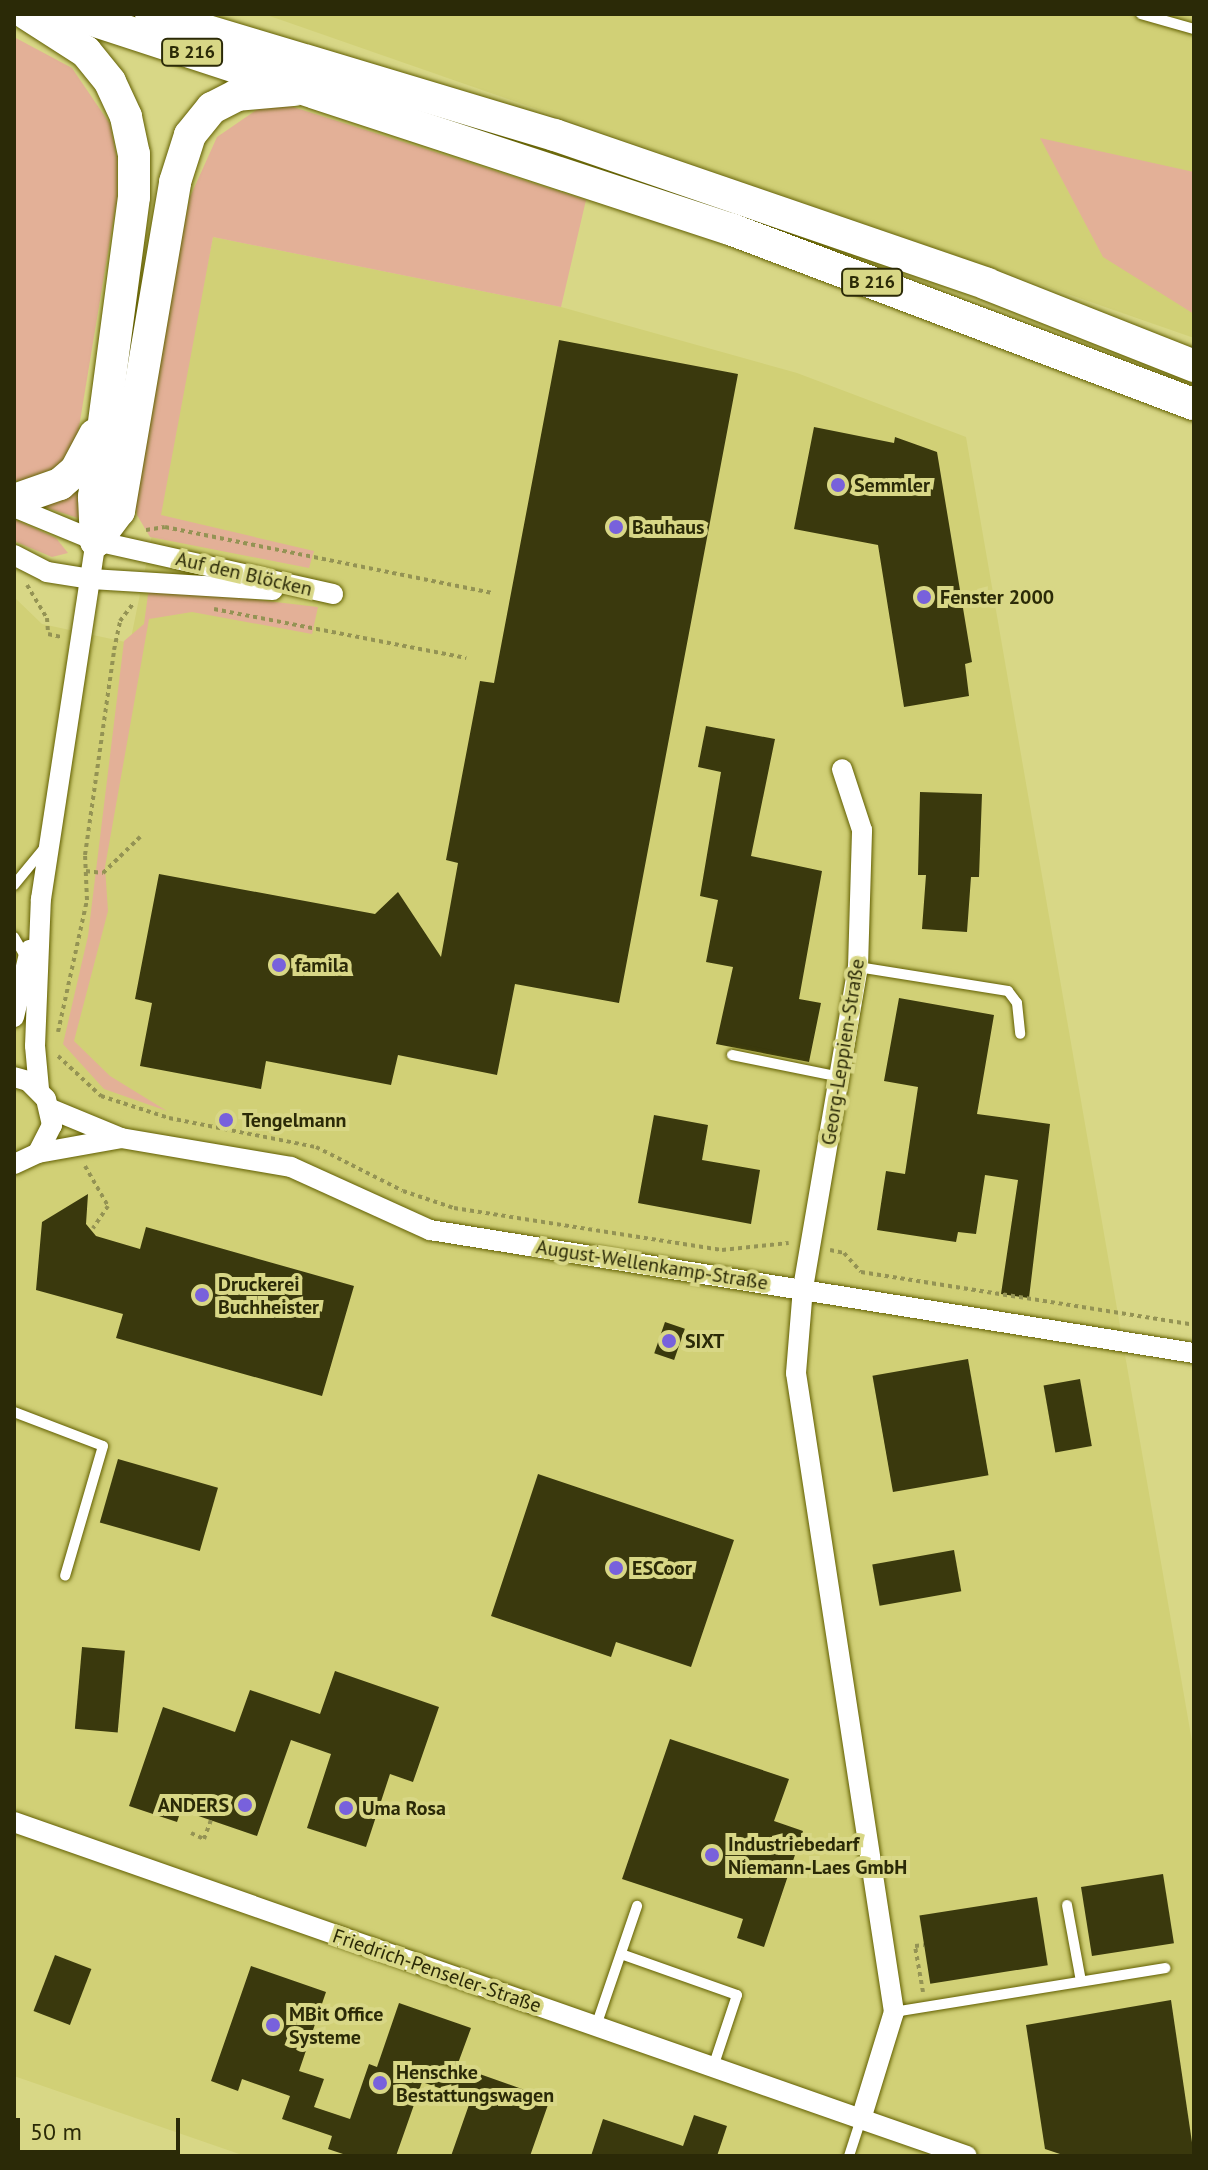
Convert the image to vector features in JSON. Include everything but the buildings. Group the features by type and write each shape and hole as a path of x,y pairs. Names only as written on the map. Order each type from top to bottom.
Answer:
{"highway":[{"path":"27,14 86,52 110,82 126,117 134,154 134,197 94,497 96,541"},
{"name":"B 216","path":"74,14 311,89 730,229 1194,404"},
{"name":"B 216","path":"151,14 555,135 702,184 987,284 1194,366"},
{"path":"192,14 241,42"},
{"path":"96,541 119,511 175,182 190,135 212,108 237,95 311,89"},
{"path":"14,500 45,493 76,470 104,422"}],"street":[{"path":"14,507 96,541 41,899 35,1046 39,1089 51,1109 48,1141 38,1153 14,1164"},
{"name":"Auf den Blöcken","path":"91,579 333,594 96,541"},
{"path":"15,565 91,579"},
{"name":"Georg-Leppien-Straße","path":"803,1288 858,967 862,830 842,769"},
{"path":"14,1017 41,899"},
{"path":"14,1077 39,1089"},
{"name":"August-Wellenkamp-Straße","path":"51,1109 121,1138 291,1167 430,1230 1194,1353"},
{"name":"August-Wellenkamp-Straße","path":"38,1153 121,1138"},
{"path":"803,1288 796,1373 894,2012 861,2119"},
{"name":"Friedrich-Penseler-Straße","path":"14,1822 967,2156"}],"lane":[{"path":"1141,14 1194,29"},
{"path":"14,885 47,845"},
{"path":"14,937 27,961"},
{"path":"858,967 1008,991 1017,1003 1020,1034"},
{"path":"732,1055 840,1077"},
{"path":"14,1412 103,1446 65,1576"},
{"path":"1067,1905 1081,1981"},
{"path":"596,2026 637,1906"},
{"path":"621,1954 737,1995 713,2067"},
{"path":"894,2012 1165,1968"},
{"path":"849,2156 861,2119"}],"path":[{"path":"340,560 492,593"},
{"path":"15,565 47,618 48,634"},
{"path":"133,604 120,621 114,650 81,935 55,1047 57,1056 101,1096 169,1118 316,1147 403,1191 454,1208 722,1250 781,1242 844,1253 861,1272 1194,1325"},
{"path":"325,633 466,658"},
{"path":"86,871 103,873 140,837"},
{"path":"93,1228 108,1206"},
{"path":"191,1833 204,1839 211,1820"},
{"path":"924,1945 915,1946 925,2007"}],"shaded area":[{"path":"264,14 1194,14 1194,338"},
{"path":"14,37 72,68 110,124 117,159 117,198 77,439 59,466 22,482 14,480"},
{"path":"271,100 586,200 561,307 213,237 161,515 314,551 309,568 150,537 137,515 133,478 190,197 217,137"},
{"path":"1040,138 1194,172 1194,314 1103,257"},
{"path":"213,237 561,307 797,373 966,437 1194,1753 1194,2156 245,2156 14,2076 14,597 42,624 130,643"},
{"path":"87,471 81,519 35,504"},
{"path":"14,519 56,538 68,553 52,557 14,541"},
{"path":"149,587 318,607 312,634 192,612 149,619 105,867 108,911 74,1041 110,1076 167,1111 104,1089 63,1044 88,936 124,641 144,624"}],"place":[{"name":"Semmler","path":"838,485"},
{"name":"Bauhaus","path":"616,527"},
{"name":"Fenster 2000","path":"924,597"},
{"name":"famila","path":"279,965"},
{"name":"Tengelmann","path":"226,1120"},
{"name":"Druckerei Buchheister","path":"202,1295"},
{"name":"SIXT","path":"669,1341"},
{"name":"ESCoor","path":"616,1568"},
{"name":"ANDERS","path":"245,1805"},
{"name":"Uma Rosa","path":"346,1808"},
{"name":"Industriebedarf Niemann-Laes GmbH","path":"712,1855"},
{"name":"MBit Office Systeme","path":"273,2025"},
{"name":"Henschke Bestattungswagen","path":"380,2083"}]}
